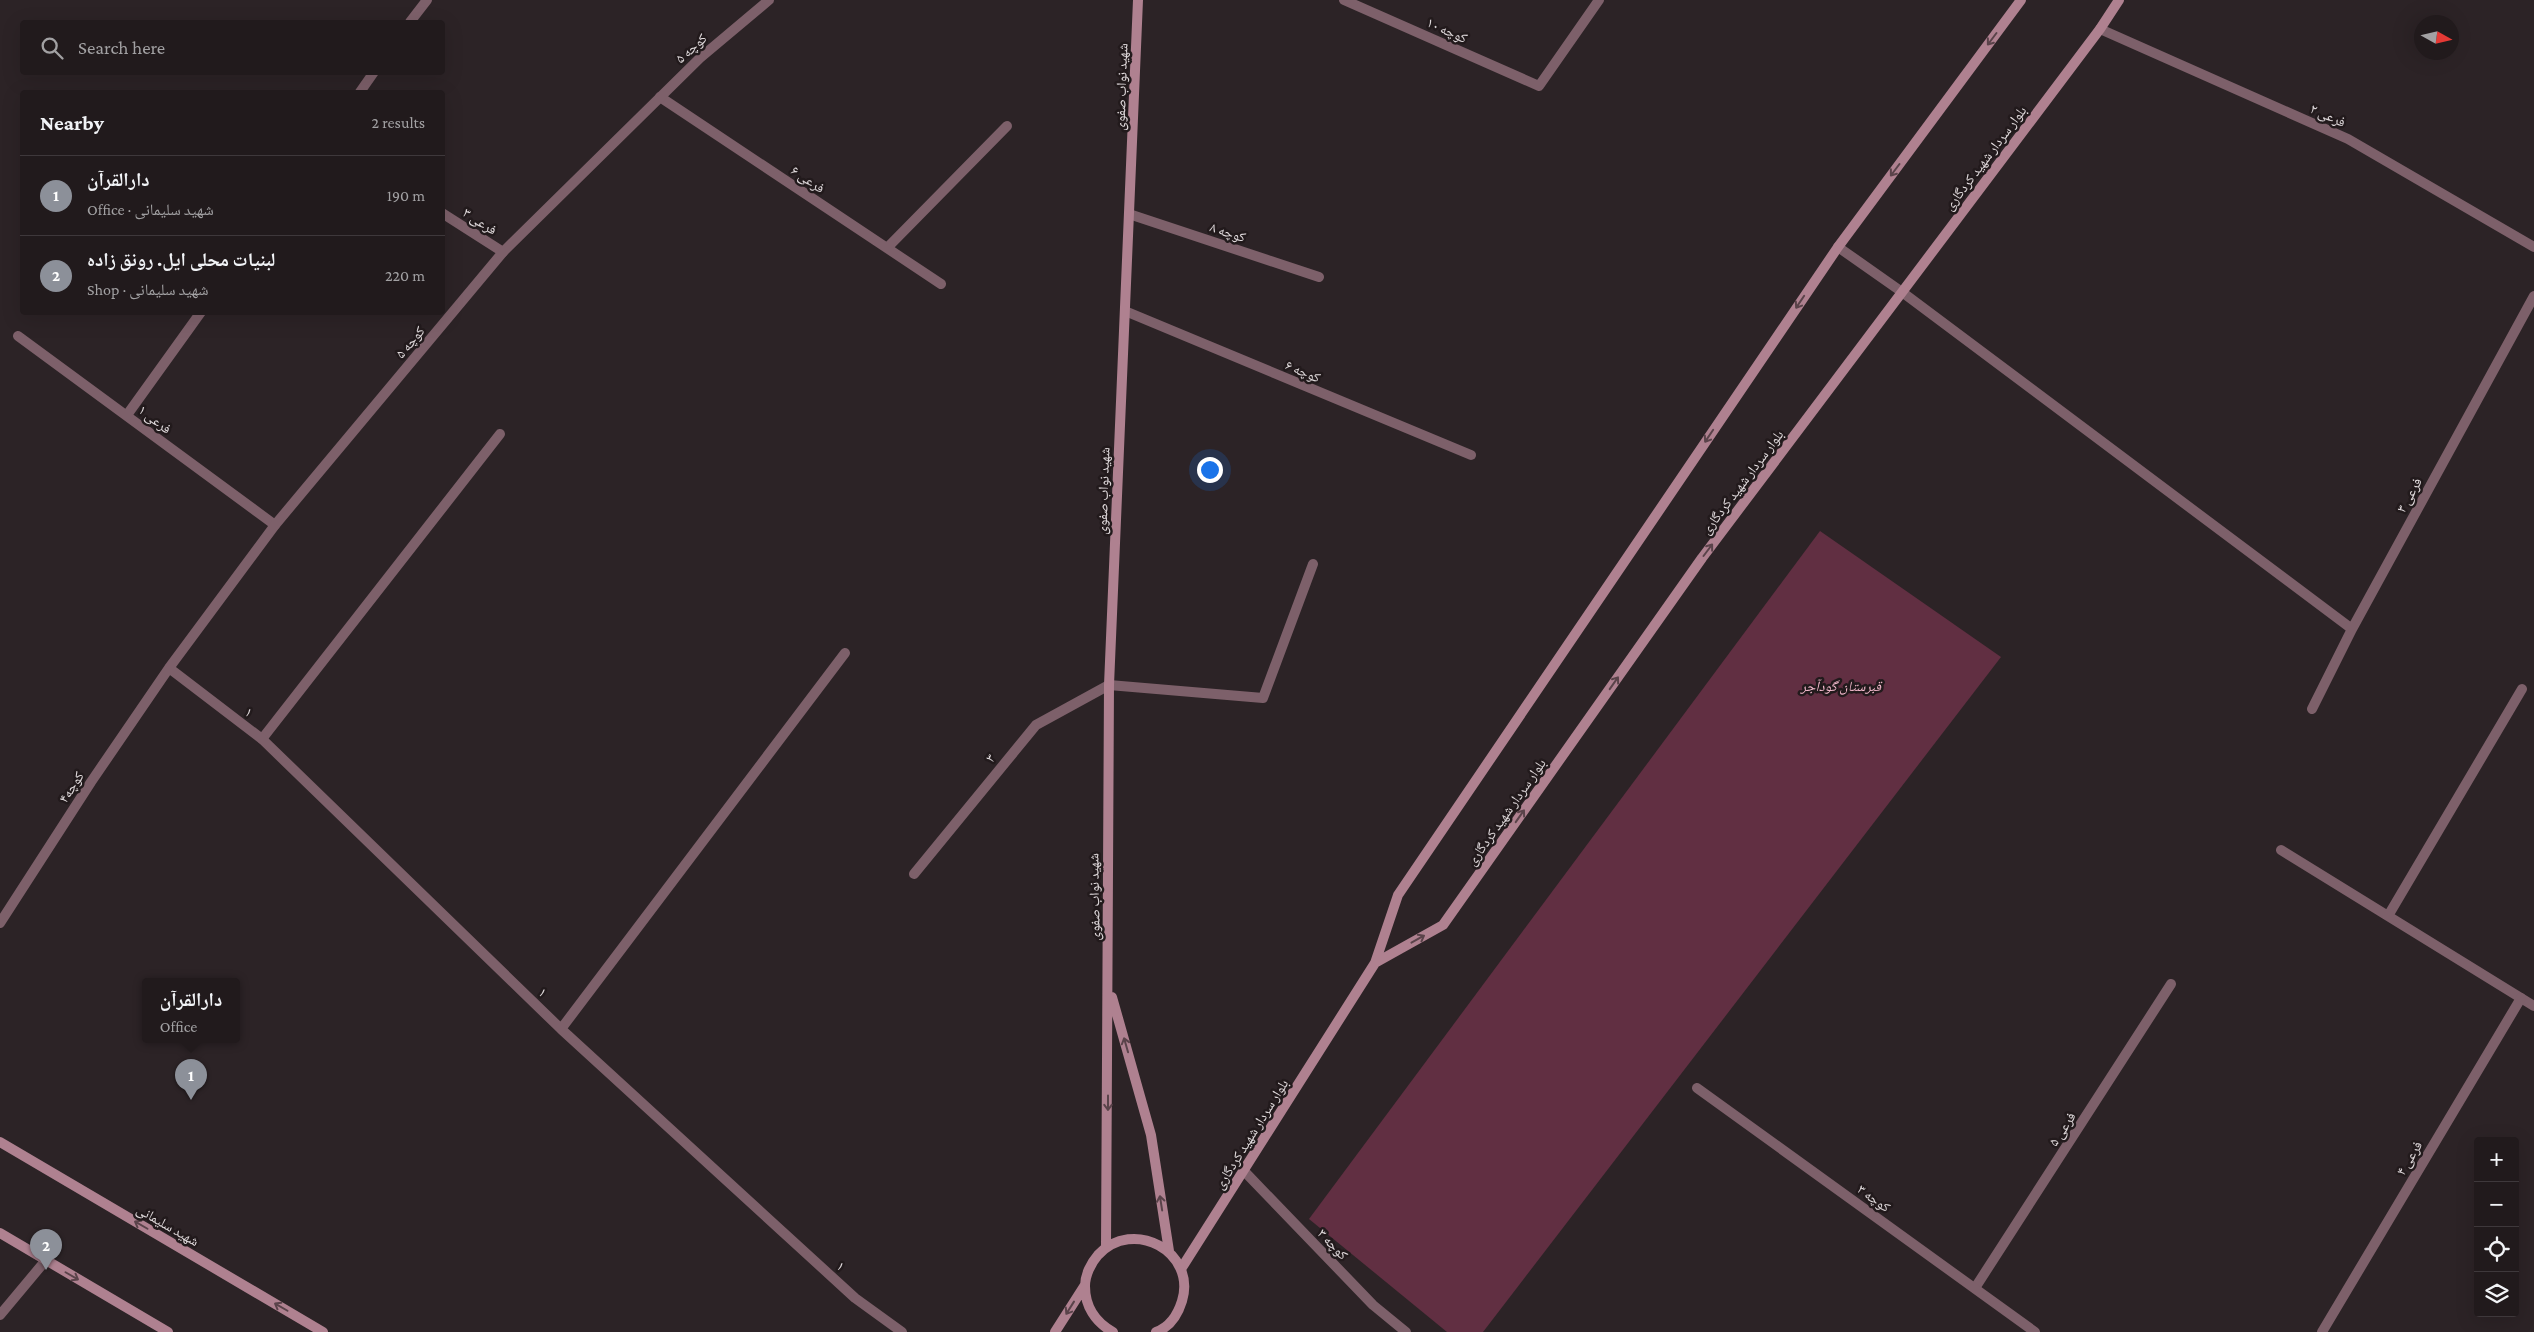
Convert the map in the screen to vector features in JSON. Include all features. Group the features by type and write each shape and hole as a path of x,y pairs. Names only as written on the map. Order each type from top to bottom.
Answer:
{"street":[{"path":"412,20 427,0"},
{"name":"کوچه ۵","path":"169,668 275,526 503,252 700,58 769,0"},
{"name":"شهید نواب صفوی","path":"1106,1247 1109,984 1109,686 1138,0"},
{"name":"کوچه ۱۰","path":"1344,0 1539,86 1599,0"},
{"name":"بلوار سردار شهید کردگاری","path":"1181,1269 1375,963 1398,895 1838,247 2021,0"},
{"name":"بلوار سردار شهید کردگاری","path":"1375,963 1443,925 1702,558 2100,29 2118,0"},
{"name":"فرعی ۲","path":"2100,29 2348,139 2534,247"},
{"path":"361,90 372,75"},
{"name":"فرعی ۶","path":"660,97 941,284"},
{"path":"887,248 1007,126"},
{"name":"کوچه ۸","path":"1129,214 1319,277"},
{"name":"فرعی ۳","path":"445,215 503,252"},
{"path":"1838,247 1902,292 2352,629"},
{"name":"فرعی ۳","path":"2312,709 2352,629 2534,296"},
{"name":"کوچه ۶","path":"1125,311 1470,456"},
{"path":"127,415 199,315"},
{"name":"فرعی ۱","path":"18,336 275,526"},
{"path":"262,739 500,434"},
{"path":"1109,686 1263,698 1313,564"},
{"path":"561,1029 845,653"},
{"name":"۱","path":"169,668 262,739 561,1029 855,1298 902,1332"},
{"name":"کوچه۴","path":"0,923 91,782 169,668"},
{"name":"۳","path":"914,874 1036,725 1109,686"},
{"path":"2388,916 2522,689"},
{"path":"2281,850 2534,1006"},
{"name":"شهید نواب صفوی","path":"1109,984 1151,1135 1169,1251"},
{"name":"فرعی ۵","path":"1975,1288 2172,984"},
{"name":"فرعی ۴","path":"2322,1332 2521,998"},
{"name":"کوچه ۳","path":"1697,1088 2035,1332"},
{"name":"شهید سلیمانی","path":"0,1142 322,1332"},
{"name":"کوچه ۳","path":"1244,1171 1373,1305 1406,1332"},
{"path":"0,1233 168,1332"},
{"path":"1055,1332 1085,1285 1091,1263 1106,1247 1127,1238 1149,1240 1169,1251 1181,1269 1185,1291 1178,1313 1161,1331"},
{"path":"0,1315 46,1260"},
{"path":"1085,1285 1088,1307 1101,1326 1112,1332"}],"green space":[{"name":"قبرستان گودآجر","path":"1820,531 2001,657 1483,1332 1447,1332 1309,1219"}],"place":[{"name":"دارالقرآن","path":"191,1100"},
{"name":"لبنیات محلی ایل. رونق زاده","path":"46,1270"}]}
